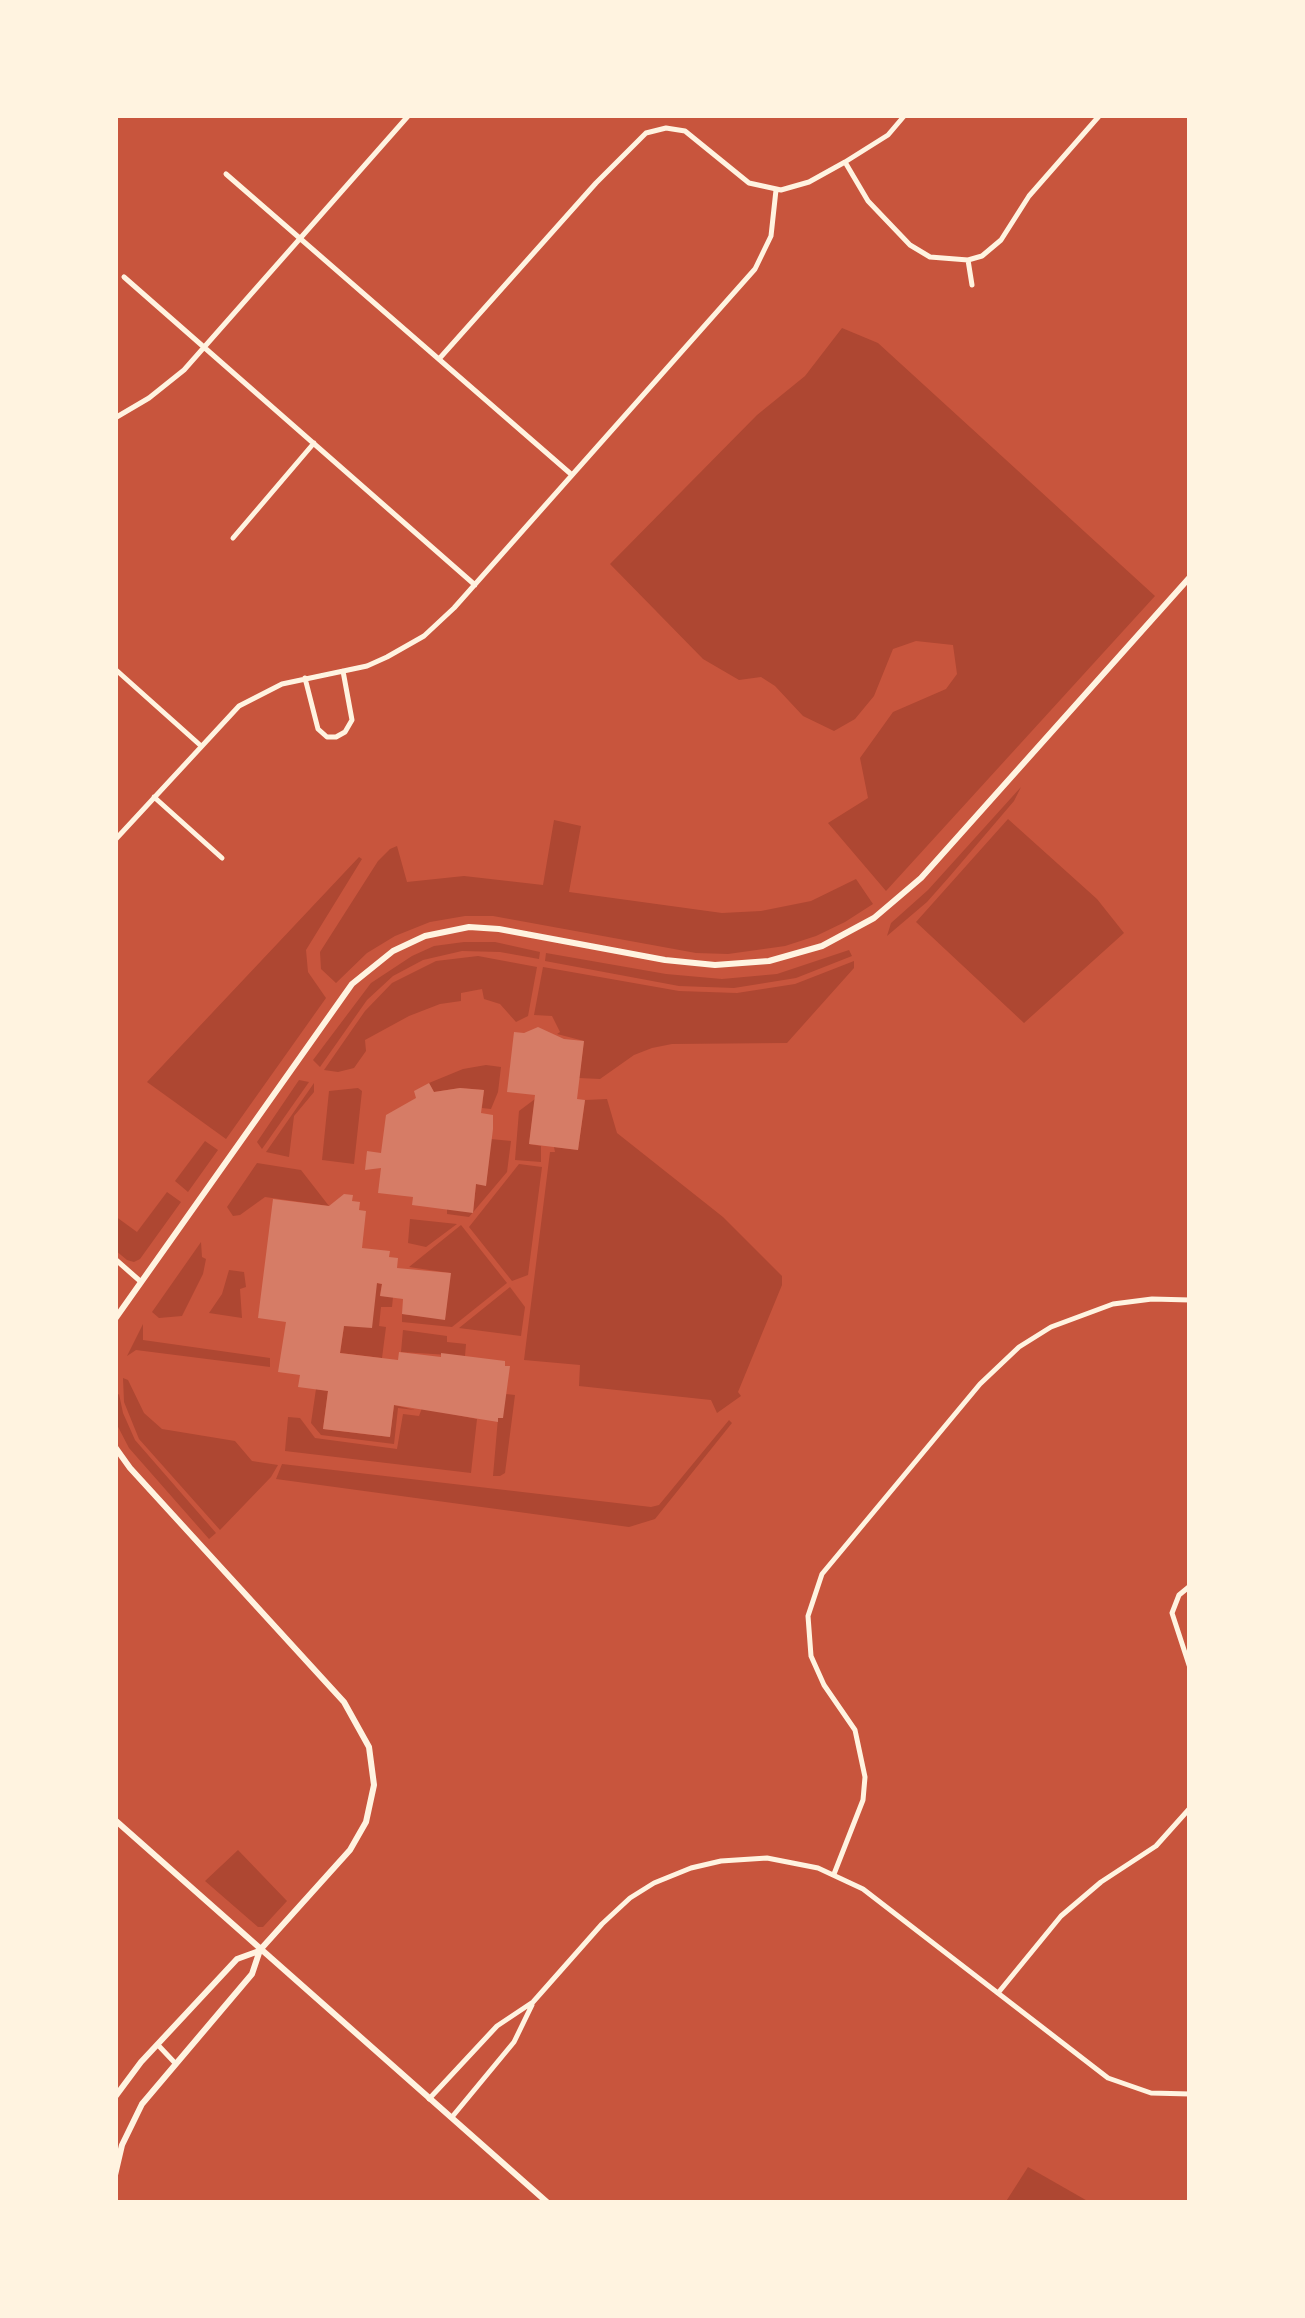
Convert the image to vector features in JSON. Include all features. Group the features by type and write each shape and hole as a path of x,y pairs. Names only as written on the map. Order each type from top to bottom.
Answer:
{"street":[{"path":"115,418 175,378 409,115"},
{"path":"439,359 608,169 646,132 666,128 685,131 742,178 776,190 793,188 845,162 888,135 905,115"},
{"path":"845,162 868,201 910,245 930,257 968,260 982,256 1001,240 1029,196 1100,115"},
{"path":"226,174 572,475"},
{"path":"115,840 226,717 254,696 282,684 387,658 436,625 755,269 771,236 776,190"},
{"path":"968,260 972,286"},
{"path":"124,277 475,585"},
{"path":"232,538 314,443"},
{"path":"115,1319 352,984 393,951 425,936 470,927 714,965 769,961 822,946 874,918 921,878 1190,578"},
{"path":"115,669 200,745"},
{"path":"306,678 318,729 327,737 336,737 345,732 352,720 343,671"},
{"path":"154,797 222,858"},
{"path":"115,1259 140,1281"},
{"path":"834,1874 859,1813 866,1777 854,1730 824,1685 811,1656 808,1616 822,1574 980,1384 1019,1347 1051,1326 1113,1304 1190,1300"},
{"path":"115,1447 344,1702 369,1747 374,1785 371,1806 359,1836 260,1950 252,1974 132,2122 115,2175"},
{"path":"1190,1586 1178,1595 1172,1613 1190,1668"},
{"path":"998,1993 1061,1916 1102,1882 1156,1846 1190,1808"},
{"path":"115,1820 548,2203"},
{"path":"429,2099 497,2026 533,2002 620,1907 642,1890 677,1873 721,1861 767,1858 834,1874 863,1888 1108,2078 1151,2094 1190,2094"},
{"path":"115,2098 158,2044 236,1960 260,1950"},
{"path":"451,2118 514,2042 533,2002"},
{"path":"158,2044 176,2063"}],"shaded area":[{"path":"842,328 878,343 1155,596 886,891 828,823 868,798 860,758 893,712 946,689 957,674 953,645 916,641 893,649 874,696 855,719 834,731 803,716 761,677 739,680 703,659 610,564 757,415 805,376"},
{"path":"1021,787 1014,801 927,902 887,936 891,923 928,890"},
{"path":"1008,819 1097,899 1124,933 1024,1023 916,922"},
{"path":"554,820 581,826 569,892 722,913 761,911 811,901 856,879 873,904 816,936 785,946 728,954 696,953 493,916 465,916 430,922 395,936 367,953 336,983 321,969 320,952 378,861 390,849 397,846 407,882 464,876 543,885"},
{"path":"359,857 362,859 306,950 308,972 326,998 226,1139 147,1082"},
{"path":"495,942 540,952 539,959 462,951 423,960 393,976 367,1000 320,1067 313,1060 371,983 434,946"},
{"path":"849,950 852,956 796,978 734,988 679,986 545,961 546,953 666,974 722,979 777,974"},
{"path":"478,956 537,967 528,1016 516,1022 500,1004 484,999 482,989 461,993 461,1001 409,1016 365,1040 366,1051 354,1068 324,1070 365,1011 392,983 436,961"},
{"path":"854,961 854,968 787,1043 672,1044 634,1055 600,1079 579,1078 584,1041 557,1034 560,1032 552,1016 534,1015 543,967 679,991 737,993 795,984"},
{"path":"501,1067 491,1109 482,1108 484,1090 434,1092 429,1083 463,1069"},
{"path":"299,1080 309,1082 262,1149 257,1142"},
{"path":"314,1083 314,1092 294,1116 289,1157 266,1152"},
{"path":"329,1091 362,1091 354,1164 322,1160"},
{"path":"535,1099 529,1144 541,1146 541,1162 515,1160 519,1111"},
{"path":"607,1099 617,1133 723,1217 782,1276 782,1285 738,1392 741,1396 717,1413 711,1400 579,1386 580,1365 524,1360 550,1152 555,1152 554,1147 578,1150 585,1100"},
{"path":"491,1139 511,1141 507,1172 469,1217 447,1214 447,1209 473,1212 476,1184 486,1185"},
{"path":"205,1141 218,1150 188,1192 175,1181"},
{"path":"257,1163 301,1170 329,1206 265,1197 233,1216 227,1207"},
{"path":"519,1164 542,1167 528,1275 512,1281 469,1227"},
{"path":"167,1192 181,1202 140,1259 127,1260 115,1250 115,1216 137,1232"},
{"path":"410,1219 457,1224 426,1247 408,1243"},
{"path":"461,1225 507,1283 452,1327 402,1322 402,1314 445,1319 450,1273 409,1267"},
{"path":"201,1242 202,1257 206,1259 203,1274 182,1316 159,1318 152,1312"},
{"path":"229,1270 244,1272 246,1287 240,1289 242,1318 209,1313 222,1294"},
{"path":"377,1283 382,1284 380,1295 393,1297 392,1307 381,1307 379,1326 386,1327 382,1358 340,1353 344,1326"},
{"path":"510,1287 525,1307 521,1336 459,1328"},
{"path":"143,1324 143,1340 270,1358 270,1367 136,1350 127,1356"},
{"path":"403,1330 447,1336 447,1342 466,1344 465,1356 401,1352"},
{"path":"123,1378 128,1380 144,1413 162,1429 235,1441 252,1461 278,1465 220,1530 139,1439 124,1402"},
{"path":"316,1389 328,1391 323,1429 390,1437 394,1405 415,1410 398,1408 394,1444 321,1435 311,1423"},
{"path":"119,1394 135,1440 216,1533 209,1539 129,1448 115,1421 115,1397"},
{"path":"506,1394 515,1395 505,1473 493,1476 498,1418"},
{"path":"422,1408 477,1419 471,1473 285,1451 288,1417 300,1418 315,1438 397,1449 403,1414 419,1416"},
{"path":"729,1420 732,1423 655,1519 629,1527 276,1479 282,1464 651,1507 659,1505"},
{"path":"238,1850 287,1901 263,1927 258,1927 205,1881"},
{"path":"1028,2167 1091,2203 1005,2203"}],"building":[{"path":"538,1027 564,1039 584,1041 577,1099 585,1100 578,1150 529,1144 535,1095 507,1092 514,1032 524,1033"},
{"path":"429,1083 434,1092 484,1090 481,1113 493,1115 486,1186 476,1184 473,1213 412,1205 413,1197 378,1193 381,1168 365,1170 367,1151 381,1153 386,1115 416,1098 414,1091"},
{"path":"344,1194 353,1195 352,1201 360,1202 359,1210 366,1211 362,1248 390,1251 389,1257 398,1258 397,1268 451,1273 445,1320 402,1314 403,1299 380,1296 382,1284 377,1283 372,1328 344,1326 340,1353 398,1360 399,1352 441,1357 441,1353 505,1361 505,1366 510,1366 503,1418 498,1418 498,1422 394,1405 390,1437 323,1429 328,1391 298,1387 300,1375 278,1372 286,1322 258,1318 273,1199 329,1206"}]}
